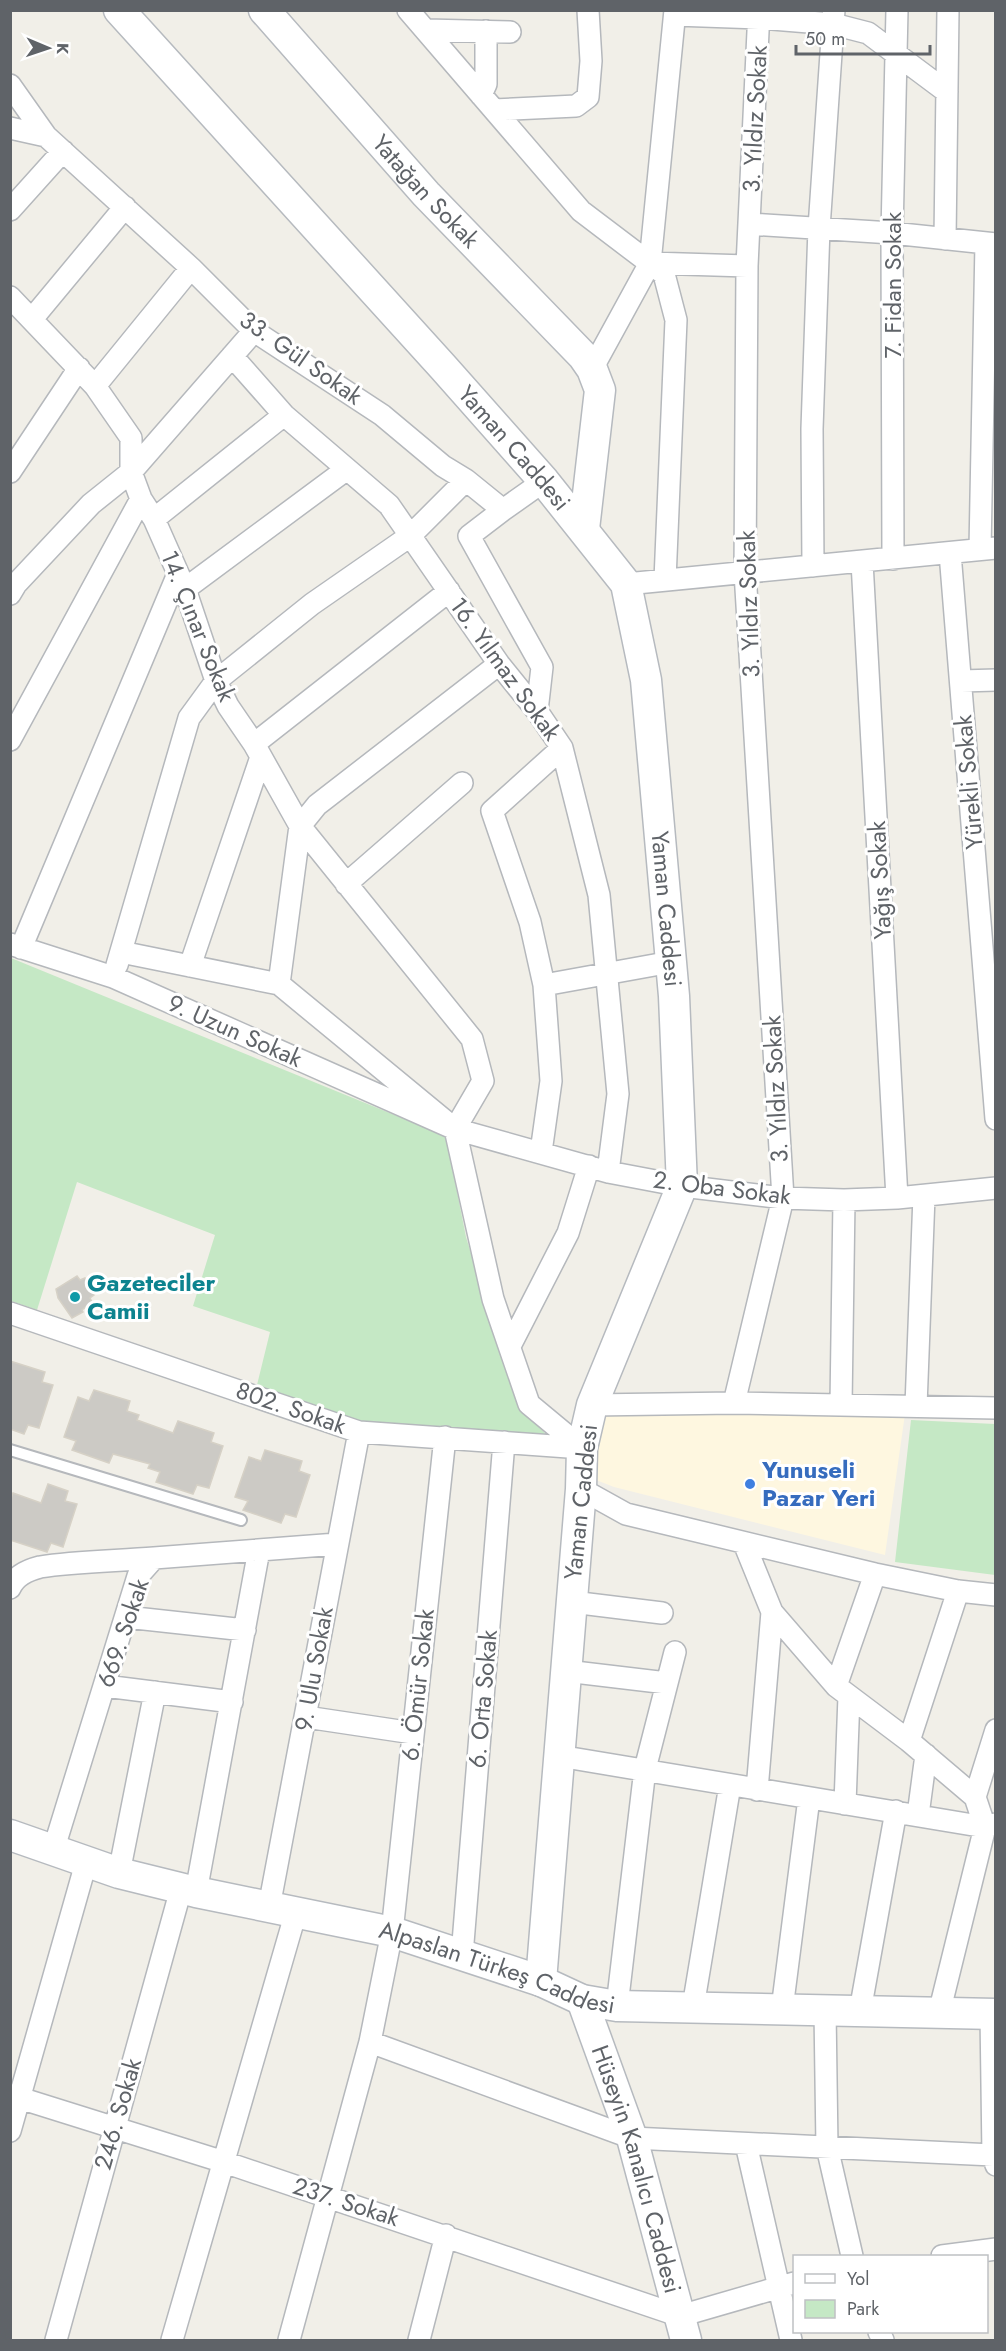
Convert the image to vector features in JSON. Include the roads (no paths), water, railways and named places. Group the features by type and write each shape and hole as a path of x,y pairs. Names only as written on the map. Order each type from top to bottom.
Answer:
{"main road":[{"name":"Yaman Caddesi","path":"119,10 544,481 626,584 646,680 671,962 682,1186 592,1405 582,1448 581,1490 541,1981"},
{"name":"Yatağan Sokak","path":"264,10 426,194 583,356 592,369"},
{"path":"584,529 600,390 592,369"},
{"name":"Alpaslan Türkeş Caddesi","path":"10,1835 119,1873 188,1890 392,1932 541,1981 582,2000 617,2006 993,2014"},
{"name":"Hüseyin Kanalıcı Caddesi","path":"582,2000 632,2139 683,2328"}],"street":[{"path":"408,10 581,211 664,274 676,320 665,580"},
{"path":"487,102 576,106 588,97 591,61 588,10"},
{"name":"7. Fidan Sokak","path":"893,559 892,234 897,10"},
{"path":"945,239 948,10"},
{"path":"592,369 650,263 675,13 833,17 868,33 947,92"},
{"name":"3. Yıldız Sokak","path":"734,1403 783,1197 746,572 747,266 759,14"},
{"path":"813,566 812,429 819,228 833,17"},
{"path":"426,30 510,32"},
{"path":"486,31 487,102"},
{"path":"10,85 46,136"},
{"name":"33. Gül Sokak","path":"10,128 46,136 191,268 254,330 382,415 443,466 466,480 503,510"},
{"path":"10,210 63,151"},
{"path":"32,319 125,207"},
{"path":"626,584 988,549 991,243 750,224"},
{"path":"650,263 747,266"},
{"path":"96,386 191,268"},
{"path":"10,297 96,386 131,438 131,472"},
{"path":"12,586 91,504 131,472 254,330"},
{"name":"16. Yılmaz Sokak","path":"232,356 284,415 389,505 448,591 562,748 599,896 618,1094 598,1169 510,1346"},
{"path":"10,472 79,368"},
{"path":"154,519 284,415"},
{"path":"16,946 182,582 347,469"},
{"name":"14. Çınar Sokak","path":"131,472 141,499 154,519 182,582 216,681 228,706 257,750 300,826 472,1039 483,1081 455,1129"},
{"path":"113,977 189,718 216,681 312,604 410,536 466,480"},
{"path":"537,711 542,667 469,536 544,481"},
{"path":"10,740 141,499"},
{"name":"Yürekli Sokak","path":"950,553 996,1119"},
{"name":"Yağış Sokak","path":"862,561 897,1198"},
{"path":"190,966 257,750 448,591"},
{"path":"279,984 300,826 317,805 500,664"},
{"path":"961,681 996,680"},
{"path":"541,1152 551,1081 544,985 530,922 492,811 562,748"},
{"path":"346,884 462,783"},
{"name":"9. Uzun Sokak","path":"16,946 113,977 455,1129"},
{"path":"121,952 279,984 455,1129 493,1299 529,1404 582,1448"},
{"path":"544,985 671,962"},
{"name":"2. Oba Sokak","path":"455,1129 598,1169 682,1186 783,1197 844,1200 924,1196 996,1188"},
{"path":"916,1406 924,1196"},
{"path":"841,1404 844,1200"},
{"name":"802. Sokak","path":"10,1313 359,1432 582,1448"},
{"path":"592,1405 734,1403 996,1408"},
{"name":"9. Ulu Sokak","path":"172,2340 224,2162 282,1909 306,1717 336,1544 359,1432"},
{"name":"6. Ömür Sokak","path":"290,2340 370,2042 392,1932 445,1437"},
{"name":"6. Orta Sokak","path":"462,1955 504,1442"},
{"path":"581,1490 626,1514 875,1574 958,1591 996,1595"},
{"path":"744,1543 772,1612 843,1691 926,1755 975,1797 992,1829 939,2013"},
{"name":"669. Sokak","path":"53,1851 138,1576 154,1558 336,1544"},
{"name":"246. Sokak","path":"56,2340 114,2127 188,1890 232,1702 259,1550"},
{"path":"10,1588 19,1576 39,1567 154,1558"},
{"path":"845,1804 843,1691 875,1574"},
{"path":"909,1742 958,1591"},
{"path":"572,1602 663,1613"},
{"path":"757,1790 772,1612"},
{"path":"126,1617 245,1630"},
{"path":"617,2006 645,1769 675,1652"},
{"path":"566,1671 667,1683"},
{"path":"105,1686 232,1702"},
{"path":"119,1873 155,1692"},
{"path":"306,1717 413,1733"},
{"path":"975,1797 996,1730"},
{"path":"918,1815 926,1755"},
{"path":"560,1756 992,1829"},
{"path":"693,2007 730,1785"},
{"path":"782,2009 809,1798"},
{"path":"860,2011 896,1811"},
{"path":"10,2131 15,2096 86,1863"},
{"path":"825,2010 827,2147 852,2255"},
{"path":"370,2042 632,2139 827,2147 994,2160 993,2014"},
{"name":"237. Sokak","path":"15,2096 446,2235 683,2328"},
{"path":"746,2144 787,2285 791,2340"},
{"path":"419,2340 446,2235"},
{"path":"950,2255 996,2249"},
{"path":"683,2328 787,2285"}],"lane":[{"path":"10,1450 241,1520"}],"place":[{"name":"Gazeteciler Camii","path":"75,1297"},
{"name":"Yunuseli Pazar Yeri","path":"750,1484"}]}
